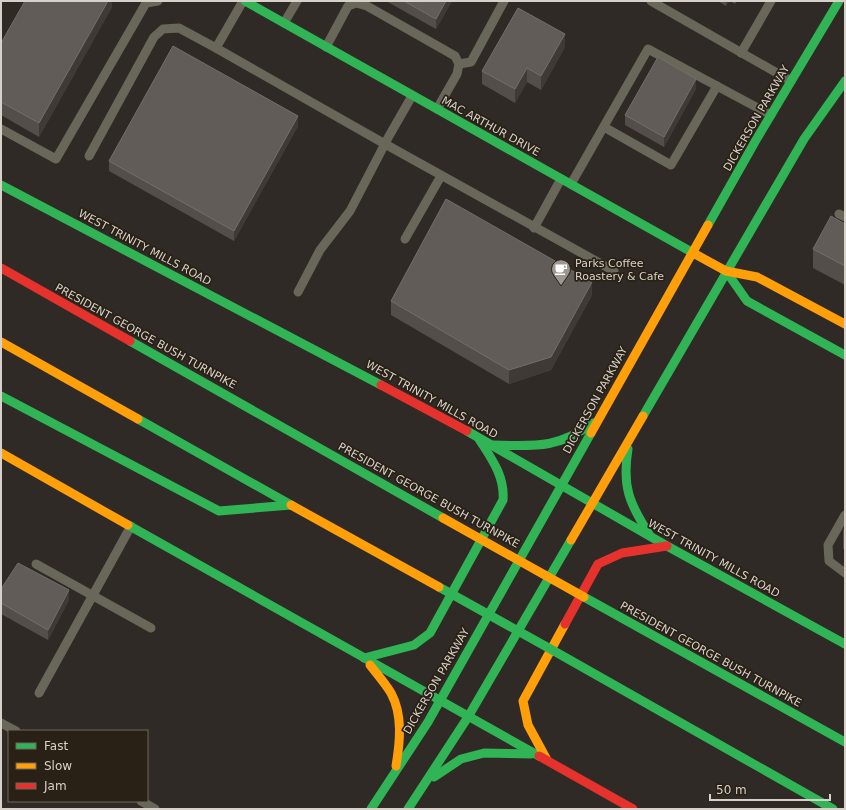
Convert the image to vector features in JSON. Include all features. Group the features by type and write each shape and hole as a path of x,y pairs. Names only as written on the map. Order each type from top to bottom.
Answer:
{"main road":[{"name":"MAC ARTHUR DRIVE","path":"244,1 726,271 757,277 845,324"},
{"name":"DICKERSON PARKWAY","path":"371,809 422,731 440,700 562,486 597,420 692,252 791,81 840,1"},
{"path":"408,809 428,781 468,716 630,440 726,271 804,140 845,81"},
{"name":"WEST TRINITY MILLS ROAD","path":"1,185 478,437 651,537 845,644"},
{"name":"PRESIDENT GEORGE BUSH TURNPIKE","path":"1,268 845,742"},
{"name":"MAC ARTHUR DRIVE","path":"726,271 747,301 845,355"},
{"path":"1,342 291,505 475,606 833,809"},
{"path":"1,396 219,511 291,505"},
{"path":"490,444 529,446 558,444 578,435 597,420"},
{"path":"364,658 414,645 430,633 503,500 504,491 502,481 478,437"},
{"path":"630,440 625,465 625,491 632,507 651,537"},
{"path":"1,453 633,809"},
{"path":"547,760 527,724 523,711 524,702 598,564 606,558 620,554 667,546"},
{"path":"364,658 391,693 400,721 400,742 395,771"},
{"path":"428,781 461,759 484,753 535,754"}],"lane":[{"path":"1,129 56,159 146,2 158,1"},
{"path":"216,48 244,1"},
{"path":"284,23 297,1"},
{"path":"459,64 471,62 504,1"},
{"path":"651,1 791,81"},
{"path":"741,53 771,1"},
{"path":"326,47 348,6 356,3 367,6 455,56 459,64 457,74 437,109"},
{"path":"89,156 154,37 163,29 178,28 534,228 614,271"},
{"path":"571,184 648,49 771,115"},
{"path":"604,127 671,165 716,86"},
{"path":"298,292 320,250 350,211 384,144 412,96"},
{"path":"405,239 441,176"},
{"path":"534,228 561,179"},
{"path":"845,515 828,545 829,561 845,573"},
{"path":"39,693 131,526"},
{"path":"36,564 151,628"},
{"path":"1,723 14,730"},
{"path":"608,809 614,798"},
{"path":"143,802 155,809"}],"building":[{"path":"25,1 108,1 39,123 1,102 1,43"},
{"path":"404,1 446,1 436,19"},
{"path":"518,8 565,34 541,76 527,68 515,89 482,71"},
{"path":"173,46 298,116 234,231 109,161"},
{"path":"658,57 696,79 664,137 625,115"},
{"path":"446,199 592,282 551,357 509,370 391,301"},
{"path":"831,216 845,224 845,266 813,249"},
{"path":"18,563 69,590 48,630 1,603 1,589"}],"traffic: fast":[{"path":"245,1 695,254"},
{"path":"708,225 756,140 839,1"},
{"path":"643,416 804,139 845,81"},
{"path":"1,185 381,385"},
{"path":"726,271 747,301 845,355"},
{"path":"130,341 443,518"},
{"path":"1,396 219,511 291,505"},
{"path":"138,419 291,505"},
{"path":"493,445 521,446 557,442 568,438 593,423"},
{"path":"467,431 667,546 845,644"},
{"path":"371,809 428,722 591,433"},
{"path":"364,658 414,645 430,633 503,500 502,483 499,475 479,439"},
{"path":"628,449 626,474 629,494 636,513 649,534"},
{"path":"128,525 539,756"},
{"path":"408,809 468,717 571,540"},
{"path":"439,587 554,651"},
{"path":"584,597 845,742"},
{"path":"554,651 833,809"},
{"path":"434,777 461,759 484,753 531,754"}],"traffic: slow":[{"path":"591,433 708,225"},
{"path":"695,254 726,271 757,277 845,324"},
{"path":"1,342 138,419"},
{"path":"571,540 643,416"},
{"path":"1,453 128,525"},
{"path":"291,505 439,587"},
{"path":"443,518 584,597"},
{"path":"547,760 528,725 523,701 565,624"},
{"path":"370,665 384,682 395,701 400,729 396,766"}],"traffic: jam":[{"path":"1,268 130,341"},
{"path":"381,385 467,431"},
{"path":"565,624 598,564 622,553 667,546"},
{"path":"539,756 633,809"}],"place":[{"name":"Parks Coffee Roastery & Cafe","path":"561,286"}]}
